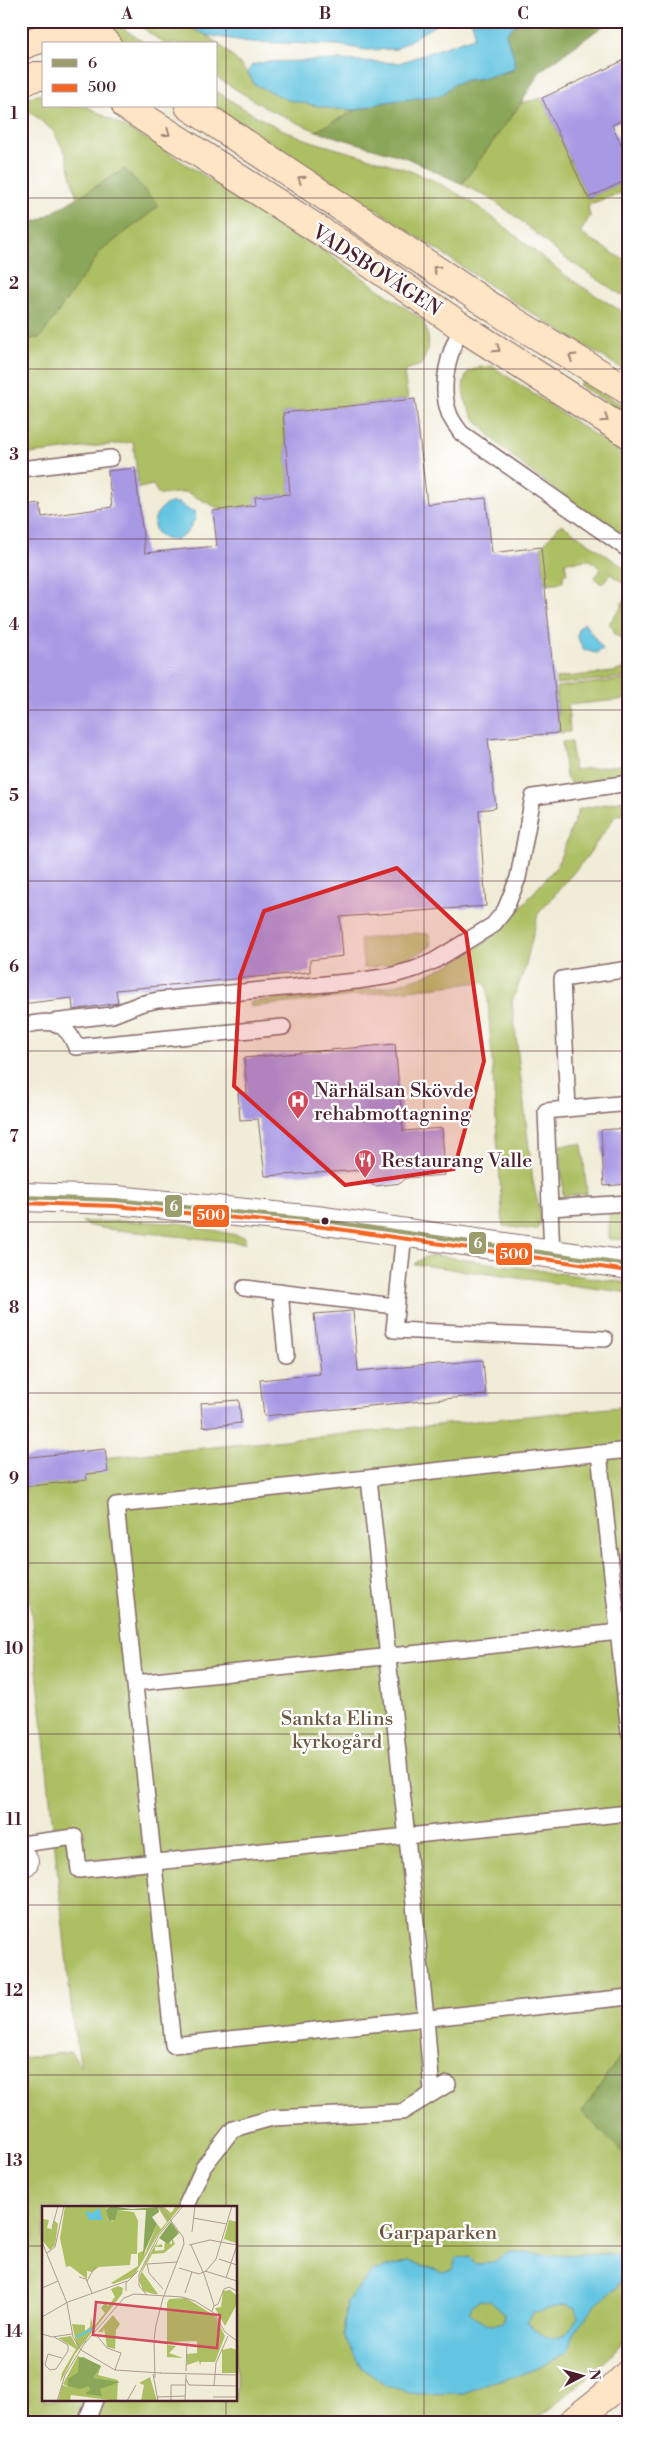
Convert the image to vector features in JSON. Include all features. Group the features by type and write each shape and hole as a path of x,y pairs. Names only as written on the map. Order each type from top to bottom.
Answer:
{"main road":[{"path":"72,21 104,42"},
{"path":"33,38 68,38 76,42"},
{"path":"21,83 36,76 42,76"},
{"name":"VADSBOVÄGEN","path":"129,108 358,255 462,327 629,434"},
{"name":"VADSBOVÄGEN","path":"192,108 510,318 629,391"},
{"path":"571,2423 609,2393 629,2373"}],"street":[{"path":"21,1197 116,1200 325,1221 629,1265"}],"lane":[{"path":"462,327 454,342 445,385 449,414 461,433 629,550"},
{"path":"21,469 111,458"},
{"path":"21,1026 112,1015 140,1004 158,1000 357,981 415,969 447,953 493,925 505,910 518,878 533,797 629,783"},
{"path":"568,1109 562,980 629,969"},
{"path":"52,1022 62,1025 71,1033 76,1046 283,1027"},
{"path":"552,1255 546,1111 629,1103"},
{"path":"550,1208 629,1203"},
{"path":"404,1233 394,1330 605,1338"},
{"path":"244,1288 395,1306"},
{"path":"280,1292 286,1355"},
{"path":"629,1450 116,1505 173,2045 629,1997"},
{"path":"599,1453 624,1631 629,1732"},
{"path":"369,1478 426,2018 432,2092"},
{"path":"135,1683 624,1631"},
{"path":"22,1855 75,1837 79,1870 629,1813"},
{"path":"186,2206 204,2166 232,2129 272,2118 402,2112 448,2084"},
{"path":"85,2423 94,2402"}],"highlighted area":[{"path":"397,868 466,933 484,1061 454,1169 345,1185 234,1086 240,977 264,911"}],"green space":[{"path":"88,21 113,21 143,42 117,42"},
{"path":"133,21 176,21 187,24 216,42 162,42"},
{"path":"520,21 610,21 540,71 521,103 462,184 407,158 316,131 356,110 385,102 442,95 452,85 466,80 484,78 514,70 513,54 506,33"},
{"path":"218,44 241,65 254,84 333,109 356,110 316,131 268,109 218,78"},
{"path":"218,92 253,114 291,133 317,143 418,174 469,200 580,286 629,316 629,373 517,304 397,223 216,108 218,108"},
{"path":"42,94 42,108 90,108 147,139 324,251 423,320 428,338 428,348 421,365 408,369 404,374 408,399 283,413 290,494 255,497 256,505 222,510 186,492 159,495 153,485 139,488 133,442 21,455 21,340 40,337 101,251 159,206 125,169 77,198 66,154 53,131 21,104 21,100"},
{"path":"542,98 588,198 629,179 629,190 590,204 588,208 590,216 580,233 629,263 629,300 562,256 519,219 491,199 462,184 521,103"},
{"path":"125,169 159,206 101,251 40,338 21,340 21,226 40,220"},
{"path":"492,366 629,458 629,540 536,476 511,456 490,436 474,416 464,395 463,386 467,373 479,367"},
{"path":"582,381 629,409 629,416 579,385"},
{"path":"561,524 629,571 629,587 610,574 602,584 594,578 601,569 590,560 565,562 567,574 563,574 563,582 545,584 541,547"},
{"path":"629,594 629,609 626,602 628,631 621,634 622,639 613,633 614,630 609,623 623,606 621,605"},
{"path":"629,659 629,677 556,684 556,678 613,672 626,668 623,660"},
{"path":"629,679 629,699 568,705 570,732 559,733 556,687"},
{"path":"571,741 574,770 629,764 629,776 571,784 566,777 562,742"},
{"path":"629,799 629,814 616,815 586,858 538,914 525,968 512,1002 533,1182 541,1217 536,1230 503,1226 487,987 482,982 251,1007 250,1002 388,987 421,977 451,964 497,934 557,866 579,809"},
{"path":"417,933 429,934 431,946 399,961 382,966 364,968 360,939"},
{"path":"582,1144 587,1194 563,1196 560,1145"},
{"path":"629,1212 629,1240 609,1239 609,1214"},
{"path":"82,1222 180,1223 245,1237 245,1243 107,1229 90,1226"},
{"path":"434,1255 629,1283 629,1293 414,1264 425,1257"},
{"name":"Sankta Elins kyrkogård","path":"629,1406 629,2335 582,2382 530,2423 21,2423 21,2058 71,2052 81,2066 73,2025 21,1513 21,1466"},
{"path":"629,2043 629,2159 582,2112"}],"water":[{"path":"176,21 442,21 396,49 366,50 338,45 251,42 206,35"},
{"path":"471,21 520,21 506,33 513,54 514,69 452,85 442,95 385,102 356,110 333,109 288,100 254,84 248,72 252,65 265,62 337,60 399,63 474,37 474,28"},
{"path":"170,503 179,503 190,511 194,511 196,520 193,521 186,534 172,540 162,537 157,533 154,523 161,509"},
{"path":"584,623 603,649 596,653 584,650 577,637 578,629"},
{"path":"509,2251 545,2255 614,2254 622,2257 629,2255 629,2271 624,2273 618,2287 594,2305 573,2334 568,2351 554,2360 522,2375 491,2382 464,2393 417,2394 386,2386 361,2367 343,2335 347,2301 373,2271 409,2261 444,2272 453,2269 456,2259 470,2257 476,2264 492,2263","holes":["480,2300 490,2301 504,2314 503,2322 493,2324 484,2322 469,2312 473,2304","565,2304 575,2308 578,2317 566,2333 560,2337 554,2338 541,2334 526,2321 532,2314"]}],"building":[{"path":"629,58 629,117 612,125 629,162 629,179 588,198 542,98"},
{"path":"415,399 427,504 486,498 492,553 541,547 559,733 488,739 496,808 479,810 486,906 340,917 343,956 310,960 310,972 116,990 118,1003 73,1010 72,998 21,1004 21,507 40,504 42,517 112,507 108,471 135,468 145,553 217,546 213,511 256,505 255,497 290,494 283,413"},
{"path":"395,1044 403,1131 442,1128 445,1175 406,1178 401,1183 375,1186 366,1181 365,1170 265,1176 258,1119 240,1120 238,1093 247,1093 244,1058"},
{"path":"629,1128 629,1184 604,1186 601,1130"},
{"path":"353,1311 358,1371 483,1360 486,1395 264,1416 260,1380 320,1374 314,1314"},
{"path":"239,1400 241,1423 203,1427 201,1403"},
{"path":"105,1449 108,1472 86,1474 87,1480 21,1487 21,1458"}],"transit line":[{"name":"6","path":"21,1197 116,1200 325,1221 629,1265"},
{"name":"500","path":"21,1203 116,1206 324,1227 628,1271"}],"place":[{"name":"Närhälsan Skövde rehabmottagning","path":"298,1120"},
{"name":"Restaurang Valle","path":"365,1179"}],"park label":[{"name":"Garpaparken","path":"438,2232"}]}
